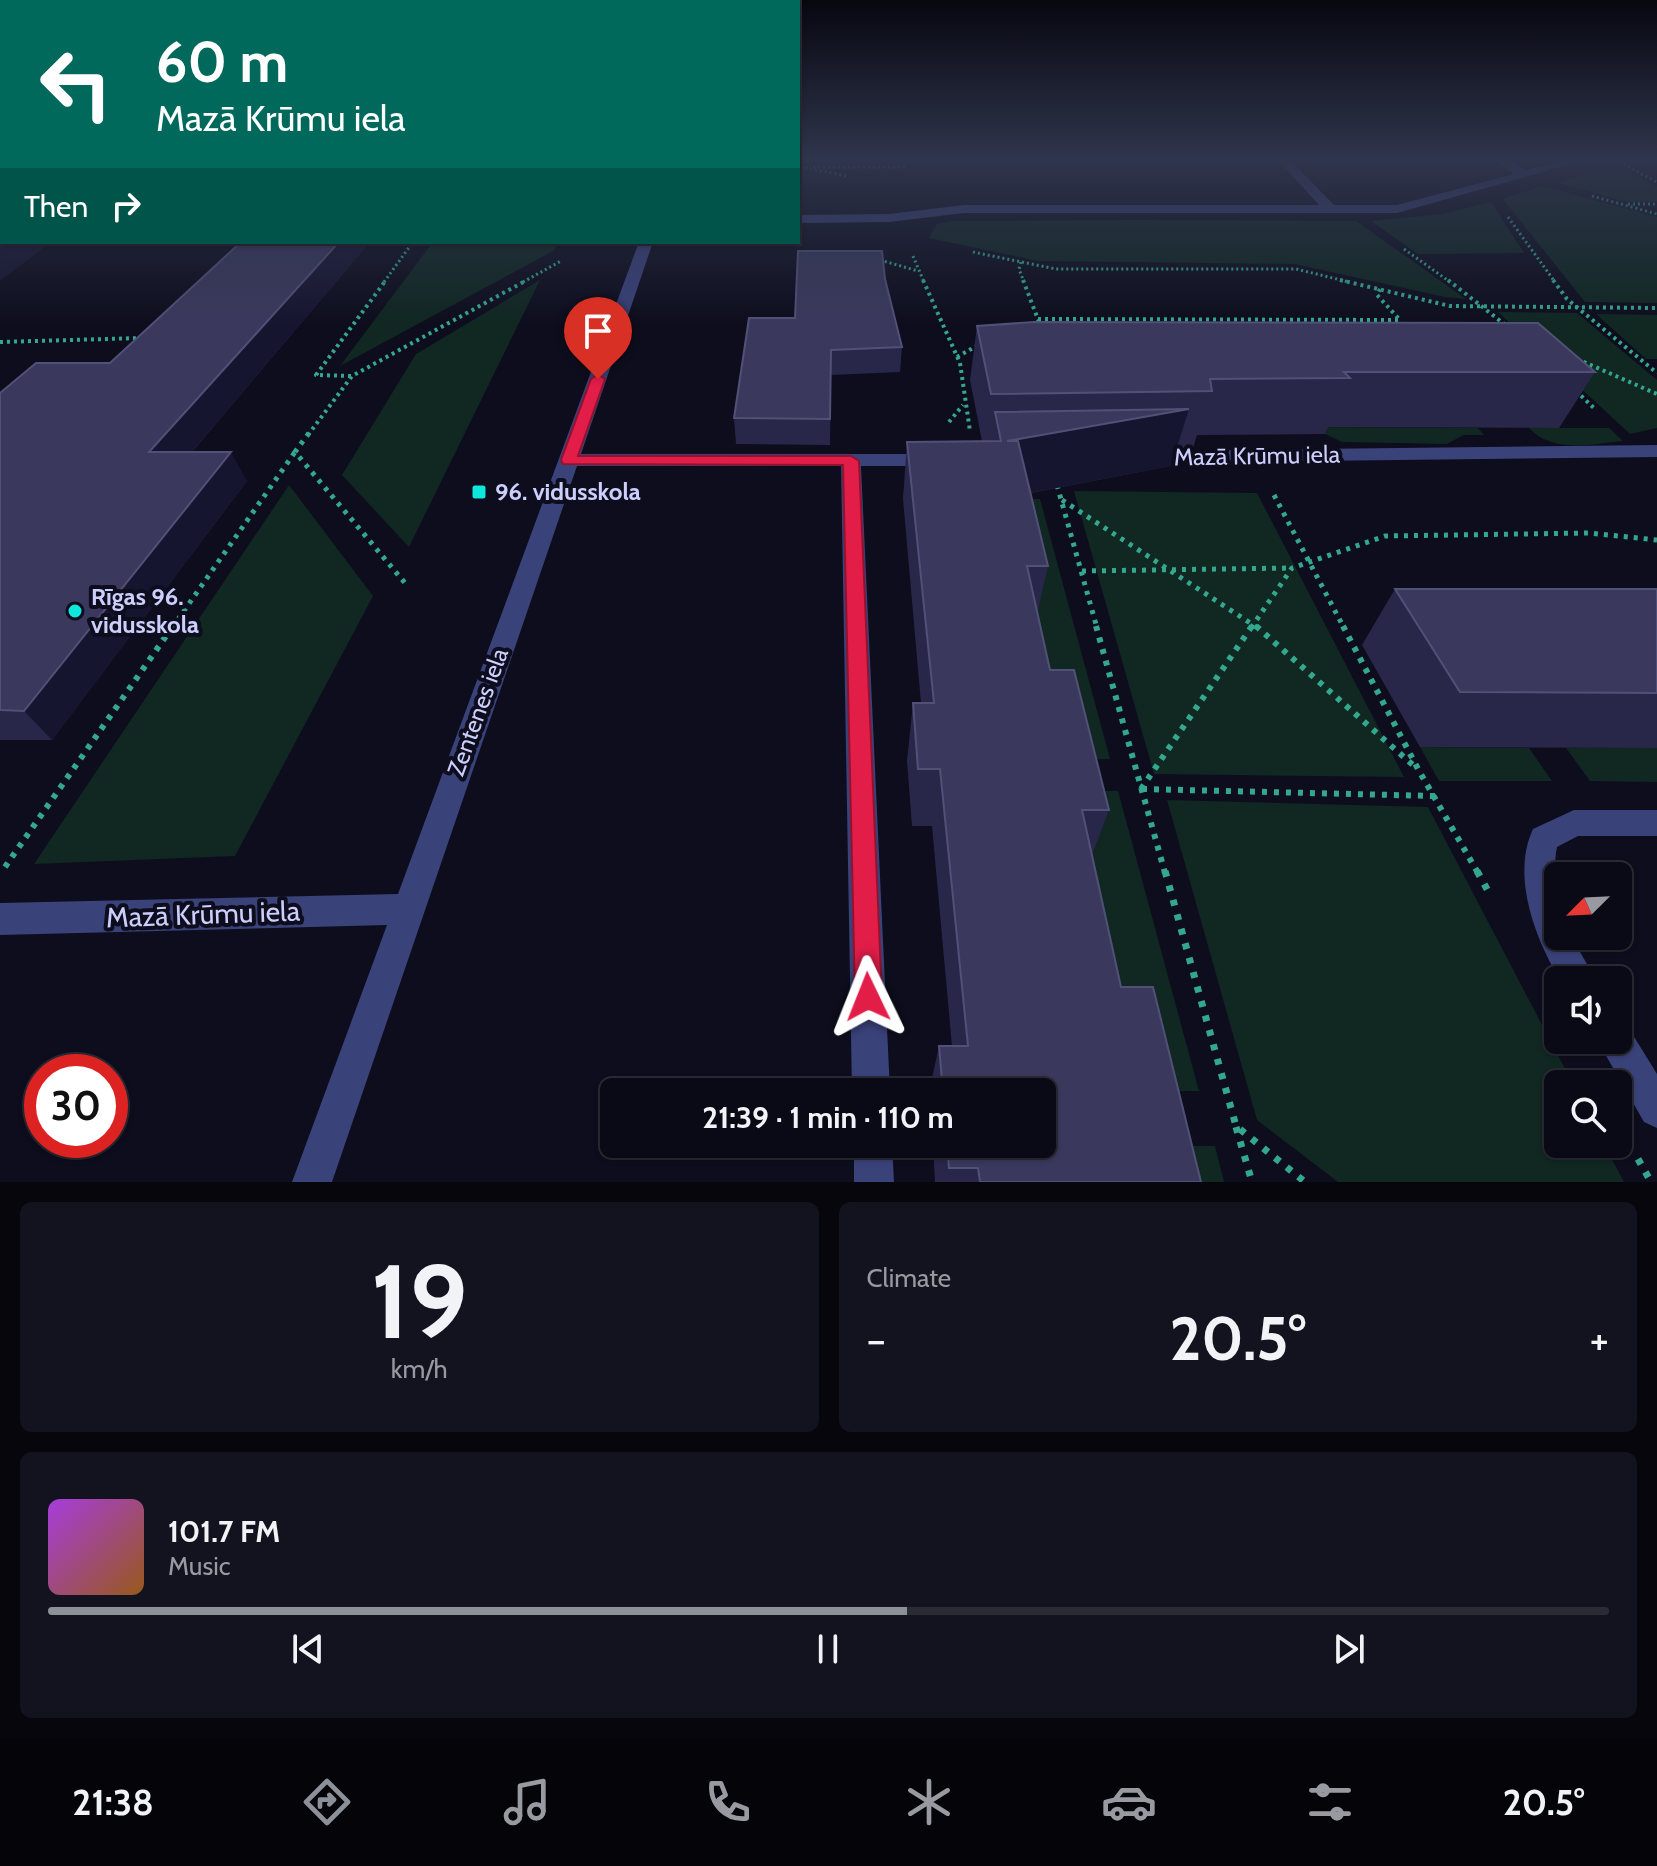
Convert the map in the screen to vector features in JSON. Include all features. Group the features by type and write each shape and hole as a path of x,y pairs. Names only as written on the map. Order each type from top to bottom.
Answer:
{"street":[{"path":"800,219 913,215"},
{"name":"Zentenes iela","path":"312,1182 645,244"},
{"name":"Mazā Krūmu iela","path":"1129,457 1648,451"},
{"path":"569,460 976,459"},
{"path":"851,461 871,1078"},
{"path":"1570,966 1555,941 1538,864 1544,839 1574,823 1657,823"},
{"name":"Mazā Krūmu iela","path":"0,919 407,909"},
{"path":"1624,1054 1657,1109"},
{"path":"873,1158 874,1182"}],"path":[{"path":"1356,215 1485,306 1509,328"},
{"path":"1507,215 1567,299 1657,373"},
{"path":"352,376 316,375 412,244"},
{"path":"920,249 912,254 957,357 976,459"},
{"path":"965,250 1056,269 1296,269 1450,306 1657,308"},
{"path":"0,875 295,452 352,376 561,261"},
{"path":"1021,262 1019,269 1041,331"},
{"path":"1380,289 1377,295 1403,325"},
{"path":"1038,319 1400,320"},
{"path":"1233,320 1239,329"},
{"path":"0,342 141,338"},
{"path":"957,357 990,339"},
{"path":"1576,358 1657,394"},
{"path":"1572,388 1648,451"},
{"path":"295,452 405,583"},
{"path":"1141,789 1435,796 1253,456"},
{"path":"1051,478 1059,487 1252,1182"},
{"path":"1062,500 1253,624 1418,769"},
{"path":"1082,571 1292,568 1385,536 1589,533 1657,540"},
{"path":"1141,789 1292,568"},
{"path":"1236,1126 1305,1182"}],"green space":[{"path":"1431,215 1500,215 1524,253 1418,254 1371,221"},
{"path":"1516,215 1657,217 1657,303 1585,302"},
{"path":"952,221 1356,221 1466,299 1295,264 1038,261 929,238 937,224"},
{"path":"432,244 558,244 553,251 340,366"},
{"path":"540,280 409,547 342,475 416,354"},
{"path":"1498,312 1577,313 1657,380 1657,428 1630,434"},
{"path":"1596,314 1657,315 1657,359 1646,359"},
{"path":"1319,427 1478,428 1484,435 1464,435 1447,444 1342,442 1325,434"},
{"path":"1529,428 1609,428 1623,441 1561,444 1539,436"},
{"path":"289,485 373,596 235,856 34,864"},
{"path":"1074,491 1257,493 1404,777 1154,774"},
{"path":"998,499 1040,499 1110,759 1065,759"},
{"path":"1420,747 1529,748 1552,781 1439,781"},
{"path":"1657,747 1657,782 1590,781 1566,748"},
{"path":"1071,791 1118,791 1199,1091 1136,1091"},
{"path":"1167,800 1428,807 1544,1029 1544,1054 1557,1054 1566,1070 1544,1070 1544,1158 1611,1158 1624,1182 1338,1182 1257,1120"},
{"path":"1149,1146 1215,1146 1224,1182 1157,1182"}],"building":[{"path":"239,244 337,244 149,452 231,452 24,711 0,710 0,393 36,363 110,363"},
{"path":"798,251 882,251 885,279 902,347 831,350 830,419 734,418 749,318 795,318"},
{"path":"1034,322 1538,323 1595,372 1344,372 1350,378 1210,379 1212,391 991,394 977,326"},
{"path":"1189,409 1007,441 1018,441 1048,566 1027,566 1050,670 1074,670 1109,810 1082,810 1121,987 1153,987 1201,1182 980,1182 978,1168 949,1168 948,1158 1056,1158 1056,1078 942,1078 939,1046 968,1046 940,769 918,769 913,703 934,703 907,442 1001,441 995,412"},
{"path":"1395,589 1657,589 1657,693 1460,692"}],"place":[{"name":"96. vidusskola","path":"479,492"},
{"name":"Rīgas 96. vidusskola","path":"75,611"}],"route":[{"path":"598,379 569,460 851,461 868,997"}]}
